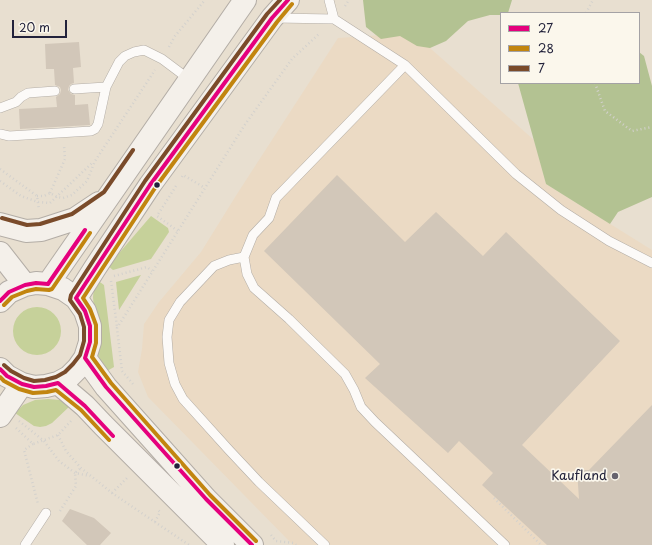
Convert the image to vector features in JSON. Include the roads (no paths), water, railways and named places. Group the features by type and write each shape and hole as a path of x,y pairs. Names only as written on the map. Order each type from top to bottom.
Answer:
{"street":[{"path":"48,284 245,0"},
{"path":"76,298 150,185 272,18 288,0"},
{"path":"0,224 26,230 41,230 75,218 108,196"},
{"path":"0,253 25,285"},
{"path":"0,301 9,292 25,285 36,283 48,284 63,289 76,298 85,311 90,326 90,342 85,358 69,377 58,383 34,387 22,384 7,376 0,369"},
{"path":"85,358 116,399 206,499 252,545"},
{"path":"58,383 85,406 102,425 223,545"},
{"path":"10,422 22,384"}],"lane":[{"path":"329,0 334,19"},
{"path":"272,18 334,19 405,65 516,174 561,210 608,241 652,263"},
{"path":"0,134 9,136 91,131 95,129 98,124 106,87 119,62 125,56 134,52 144,50 162,59 190,80"},
{"path":"405,65 276,198 269,218 253,235 244,257 247,274 254,288 289,319 345,374 361,407 375,422 504,545"},
{"path":"74,89 106,87"},
{"path":"0,108 16,102 28,93 56,91"},
{"path":"244,257 229,260 214,266 180,302 169,320 167,337 170,363 175,384 183,399 229,450 321,543"},
{"path":"25,545 44,517"}],"place":[{"name":"Kaufland","path":"615,476"}]}
